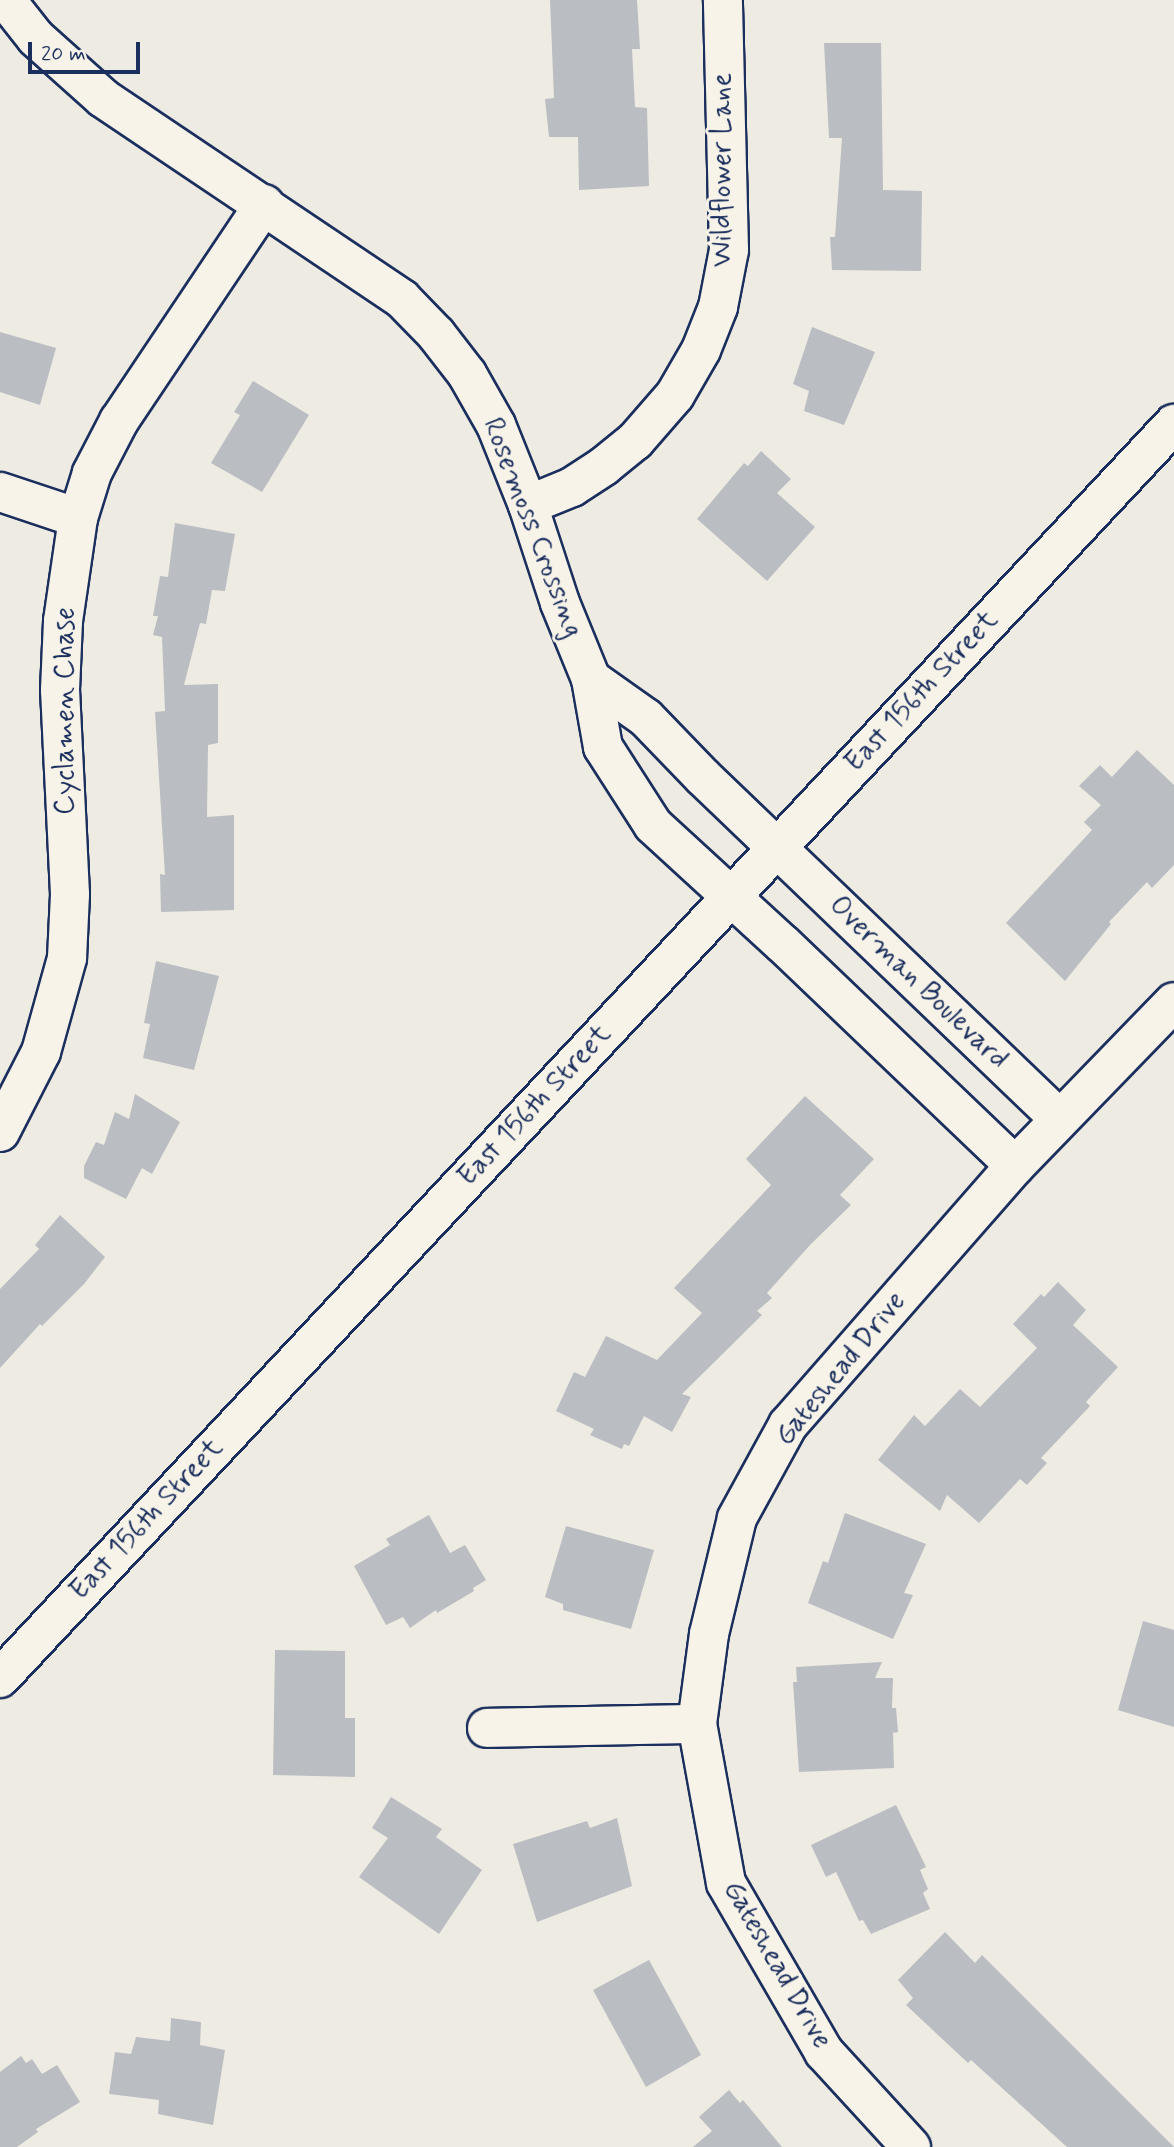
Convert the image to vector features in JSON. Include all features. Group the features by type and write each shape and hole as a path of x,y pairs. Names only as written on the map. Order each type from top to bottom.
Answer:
{"street":[{"name":"Rosemoss Crossing","path":"6,0 36,38 103,98 402,299 436,334 467,374 496,425 527,505 560,603 591,679 603,747 653,825 783,944 1015,1166"},
{"name":"Wildflower Lane","path":"527,505 572,487 604,467 635,441 674,395 706,339 718,307 729,250 723,0"},
{"name":"Cyclamen Chase","path":"0,1132 41,1052 67,958 70,894 60,690 62,621 78,518 92,473 119,421 264,204"},
{"name":"East 156th Street","path":"0,1678 1174,424"},
{"path":"0,492 78,518"},
{"name":"Overman Boulevard","path":"591,679 646,718 1060,1119"},
{"name":"Gateshead Drive","path":"911,2147 824,2052 726,1883 697,1724 709,1634 737,1518 788,1425 1015,1166 1174,1002"},
{"path":"487,1728 697,1724"}],"building":[{"path":"550,0 637,0 640,49 632,49 635,107 647,108 649,186 579,190 578,137 549,137 545,99 554,98"},
{"path":"824,43 881,43 883,190 922,191 921,271 832,270 830,237 835,237 842,138 829,138"},
{"path":"812,327 875,352 844,425 804,411 809,391 793,384"},
{"path":"0,332 56,348 40,405 0,392"},
{"path":"253,381 309,415 262,492 211,463 240,415 234,412"},
{"path":"761,451 791,479 777,493 815,527 767,581 697,519 744,463 748,466"},
{"path":"175,523 235,534 225,591 212,590 206,624 200,623 184,685 218,684 218,743 208,745 207,817 234,815 234,910 161,912 160,874 165,875 155,712 165,711 162,637 153,635 158,616 153,616 160,576 168,577"},
{"path":"1137,750 1174,785 1174,865 1152,888 1147,882 1109,922 1111,924 1065,981 1006,923 1092,830 1084,822 1101,805 1079,786 1100,765 1112,777"},
{"path":"156,961 219,976 194,1070 143,1058 150,1024 144,1023"},
{"path":"135,1094 180,1122 152,1174 142,1168 126,1199 84,1178 84,1166 96,1142 104,1145 115,1112 129,1119"},
{"path":"805,1096 874,1159 840,1195 851,1205 767,1293 772,1298 757,1311 762,1315 682,1394 691,1397 672,1432 644,1416 629,1446 624,1444 622,1449 590,1435 594,1429 556,1411 574,1372 585,1377 606,1336 657,1360 702,1313 674,1288 771,1185 746,1159"},
{"path":"60,1215 105,1257 84,1284 42,1326 40,1324 0,1368 0,1289 39,1249 35,1245"},
{"path":"1058,1282 1086,1310 1073,1325 1118,1367 1086,1402 1090,1406 1041,1458 1047,1463 1027,1485 1020,1479 979,1523 947,1495 940,1511 878,1460 914,1415 925,1426 960,1389 980,1407 1037,1348 1013,1324 1041,1294 1044,1297"},
{"path":"845,1513 926,1544 904,1593 913,1595 893,1639 808,1603 823,1561 828,1563"},
{"path":"429,1515 450,1553 465,1545 486,1580 473,1588 474,1591 437,1613 436,1610 410,1628 403,1617 386,1625 354,1566 390,1545 386,1539"},
{"path":"566,1526 654,1550 631,1629 563,1610 563,1604 545,1597"},
{"path":"1143,1621 1174,1630 1174,1727 1118,1710"},
{"path":"275,1650 345,1651 345,1718 355,1718 355,1777 273,1775"},
{"path":"882,1662 875,1678 893,1678 892,1708 896,1708 898,1732 893,1733 894,1768 799,1772 793,1682 797,1682 796,1667"},
{"path":"391,1797 442,1829 436,1837 482,1870 439,1934 359,1877 388,1838 372,1828"},
{"path":"896,1805 926,1867 920,1870 928,1889 923,1893 930,1909 871,1934 863,1920 859,1921 836,1872 826,1877 811,1845"},
{"path":"617,1818 632,1886 537,1922 513,1844 587,1821 590,1828"},
{"path":"945,1932 975,1963 982,1955 1174,2147 1067,2147 971,2060 968,2063 906,2005 913,1998 898,1980"},
{"path":"649,1960 701,2055 646,2087 593,1990"},
{"path":"171,2018 201,2022 200,2045 225,2050 213,2125 158,2114 159,2100 109,2094 115,2052 131,2054 136,2037 170,2041"},
{"path":"21,2056 26,2063 32,2059 42,2074 57,2065 80,2102 36,2129 38,2132 17,2147 0,2147 0,2072"},
{"path":"729,2090 740,2103 743,2100 782,2147 693,2147 712,2131 699,2117"}]}
